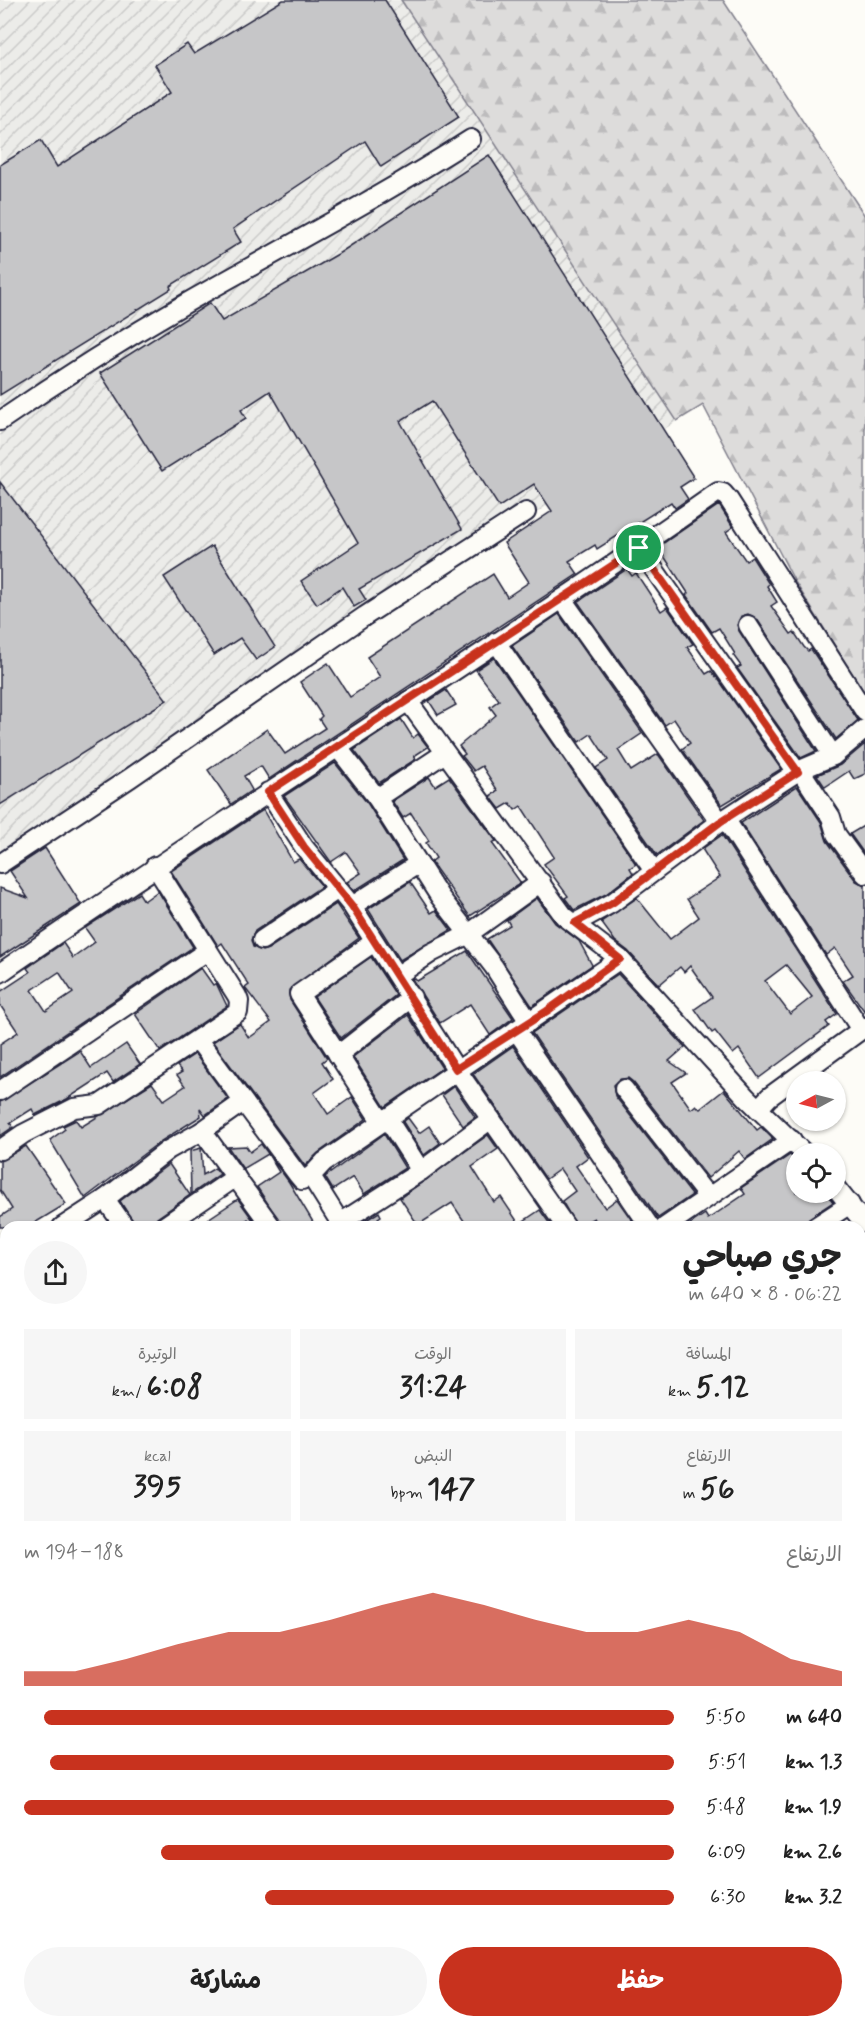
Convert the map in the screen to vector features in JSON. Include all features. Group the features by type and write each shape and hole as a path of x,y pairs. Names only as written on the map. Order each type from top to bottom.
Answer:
{"street":[{"path":"0,421 63,378 178,309 425,169 471,139"},
{"path":"0,973 155,866 338,748 639,548 718,492 723,493 865,712"},
{"path":"0,864 140,772 365,616 526,512"},
{"path":"639,548 831,817 836,834 865,874"},
{"path":"562,599 723,821 863,1029 769,1097 758,1109"},
{"path":"748,625 832,756"},
{"path":"496,642 654,871"},
{"path":"408,701 564,916 620,959 758,1109 795,1143"},
{"path":"575,923 612,903 723,821 799,771 832,756 865,729"},
{"path":"338,748 377,798 418,864 467,935 494,967 523,1026 646,1221"},
{"path":"377,798 445,753"},
{"path":"268,792 304,847 352,906 456,1069 562,1221"},
{"path":"352,906 418,864"},
{"path":"0,1150 23,1134 74,1108 99,1105 234,1016 240,1007 237,996 155,866"},
{"path":"398,975 431,952 467,935 541,882"},
{"path":"262,940 338,889"},
{"path":"374,942 299,994 338,1055 421,1171"},
{"path":"0,1091 207,951"},
{"path":"198,1040 302,1180 456,1069 620,959"},
{"path":"338,1055 412,998"},
{"path":"624,1089 708,1197"},
{"path":"71,1221 105,1199 168,1150 202,1131 243,1102"},
{"path":"348,1221 421,1171 490,1119"},
{"path":"202,1131 268,1221"},
{"path":"674,1221 708,1197 786,1154"},
{"path":"310,1176 339,1221"},
{"path":"172,1221 236,1178"},
{"path":"105,1199 121,1221"},
{"path":"846,1199 863,1221"},
{"path":"824,1221 850,1204"}],"shaded area":[{"path":"0,0 401,0 677,421 0,863"}],"green space":[{"path":"401,0 723,0 865,216 865,694 795,582 703,405 677,421"}],"building":[{"path":"283,0 385,0 459,117 381,167 365,141 233,229 241,242 170,286 171,289 0,395 0,165 41,140 57,167 172,92 155,65 187,44 194,54"},
{"path":"489,155 694,478 680,487 688,499 675,508 671,502 597,549 595,545 569,561 578,574 269,779 261,766 244,776 252,790 231,804 208,770 267,729 285,754 325,728 319,719 322,716 300,682 328,663 350,697 380,677 367,657 493,574 507,597 529,582 504,543 552,511 534,484 499,507 432,401 400,421 462,529 359,589 366,600 354,607 342,587 317,604 301,581 358,543 270,391 241,410 246,418 162,471 100,373 210,303 222,321 338,254"},
{"path":"0,482 167,700 0,805"},
{"path":"719,505 733,527 726,532 746,561 752,557 769,584 767,586 777,602 771,606 791,634 794,632 808,651 811,649 858,720 836,739 757,619 748,614 741,616 737,625 739,631 816,751 801,758 737,668 741,666 719,628 712,632 686,595 688,593 658,547"},
{"path":"212,546 275,647 256,660 240,638 214,655 164,577"},
{"path":"627,569 632,576 636,573 661,611 667,607 693,644 687,647 706,674 711,671 719,680 781,769 722,805 682,749 690,743 674,719 665,725 578,602"},
{"path":"559,614 643,733 618,750 631,771 658,754 704,820 657,855 596,768 608,760 591,734 579,742 512,646"},
{"path":"494,658 636,864 630,868 633,873 606,894 574,910 565,898 568,896 544,864 554,857 521,806 515,810 510,803 500,809 490,796 498,791 482,766 474,771 462,756 465,754 459,746 496,715 490,707 499,700 476,670"},
{"path":"446,690 456,705 438,715 429,701"},
{"path":"401,719 413,738 418,734 428,747 414,756 416,759 379,783 354,750"},
{"path":"865,744 865,774 854,779 849,771 825,787 817,775 840,765"},
{"path":"335,763 368,804 403,860 354,891 347,882 361,873 346,852 331,862 284,796"},
{"path":"429,777 435,786 449,777 496,841 492,843 521,883 470,916 471,918 431,862 436,858 426,843 429,841 411,813 403,818 392,801"},
{"path":"797,786 821,822 827,841 856,881 865,885 865,1012 843,981 853,975 835,948 826,955 741,823"},
{"path":"263,810 293,862 299,859 322,886 255,931 251,940 253,947 262,951 268,949 336,904 359,938 289,990 290,1000 327,1058 322,1062 333,1079 314,1093 328,1114 352,1097 366,1119 318,1153 305,1166 213,1042 240,1024 249,1038 271,1022 245,988 249,985 222,943 218,946 171,871"},
{"path":"865,825 865,855 850,834"},
{"path":"722,835 837,1014 826,1022 829,1026 759,1078 739,1049 733,1054 715,1031 712,1033 695,1009 712,997 690,966 684,972 680,967 659,985 628,951 615,941 601,922 637,898 670,939 699,917 687,899 720,877 702,849","holes":["786,965 812,997 790,1014 765,981"]},
{"path":"45,848 81,904 0,957 0,888 28,898 10,871"},
{"path":"410,882 431,913 436,910 451,930 400,960 368,909"},
{"path":"158,891 193,947 0,1077 0,1044 18,1032 0,1005 0,992 30,972 27,968 63,943 73,958 95,942 85,928 139,893 144,901","holes":["59,972 73,993 46,1011 32,990"]},
{"path":"537,898 555,923 579,941 592,965 532,1006 487,939 510,925 507,920"},
{"path":"467,951 513,1018 490,1035 470,1004 440,1023 412,979 417,981"},
{"path":"371,957 396,995 341,1038 314,997"},
{"path":"201,968 213,985 216,983 227,1006 160,1051 135,1014"},
{"path":"618,974 685,1047 669,1061 686,1073 672,1082 691,1109 696,1105 700,1109 724,1090 757,1130 761,1127 773,1139 745,1159 739,1151 708,1178 633,1082 628,1078 618,1080 613,1085 615,1096 692,1195 658,1218 532,1033"},
{"path":"408,1015 442,1068 385,1107 353,1057"},
{"path":"126,1044 140,1064 113,1082 107,1073 67,1099 35,1115 32,1109 10,1123 13,1127 0,1136 0,1102 80,1051 91,1068"},
{"path":"513,1046 588,1157 576,1166 605,1208 617,1199 632,1221 596,1221 594,1218 588,1221 574,1221 562,1201 575,1191 560,1169 546,1179 473,1074"},
{"path":"195,1054 228,1099 205,1115 200,1108 201,1116 161,1141 85,1198 50,1140 65,1129 63,1126 76,1120 81,1127 152,1083 164,1100 185,1086 177,1075 182,1072 177,1066"},
{"path":"454,1086 475,1117 463,1126 442,1095"},
{"path":"408,1118 419,1133 429,1126 440,1143 424,1155 403,1122"},
{"path":"384,1134 405,1168 364,1194 353,1177 333,1190 325,1177"},
{"path":"488,1135 498,1149 472,1167 494,1202 501,1197 517,1221 464,1221 452,1203 424,1221 415,1221 400,1198"},
{"path":"261,1144 289,1182 312,1221 279,1221 257,1187 279,1172 268,1154 243,1169 228,1147 246,1146 250,1152"},
{"path":"26,1146 66,1204 38,1221 0,1221 0,1217 12,1209 0,1190 0,1161"},
{"path":"201,1148 203,1175 215,1168 220,1174 191,1194 190,1151"},
{"path":"786,1158 786,1203 832,1203 807,1221 695,1221 705,1214 708,1219 745,1194 741,1188"},
{"path":"169,1164 190,1195 155,1221 132,1221 120,1201"},
{"path":"238,1199 254,1221 248,1219 245,1221 205,1221"},
{"path":"540,1210 548,1221 524,1221"},
{"path":"379,1212 381,1216 378,1218 380,1221 365,1221"}],"route":[{"path":"639,548 798,772 720,822 612,903 575,923 620,959 547,1011 456,1069 352,906 324,875 268,792 639,548"}]}
